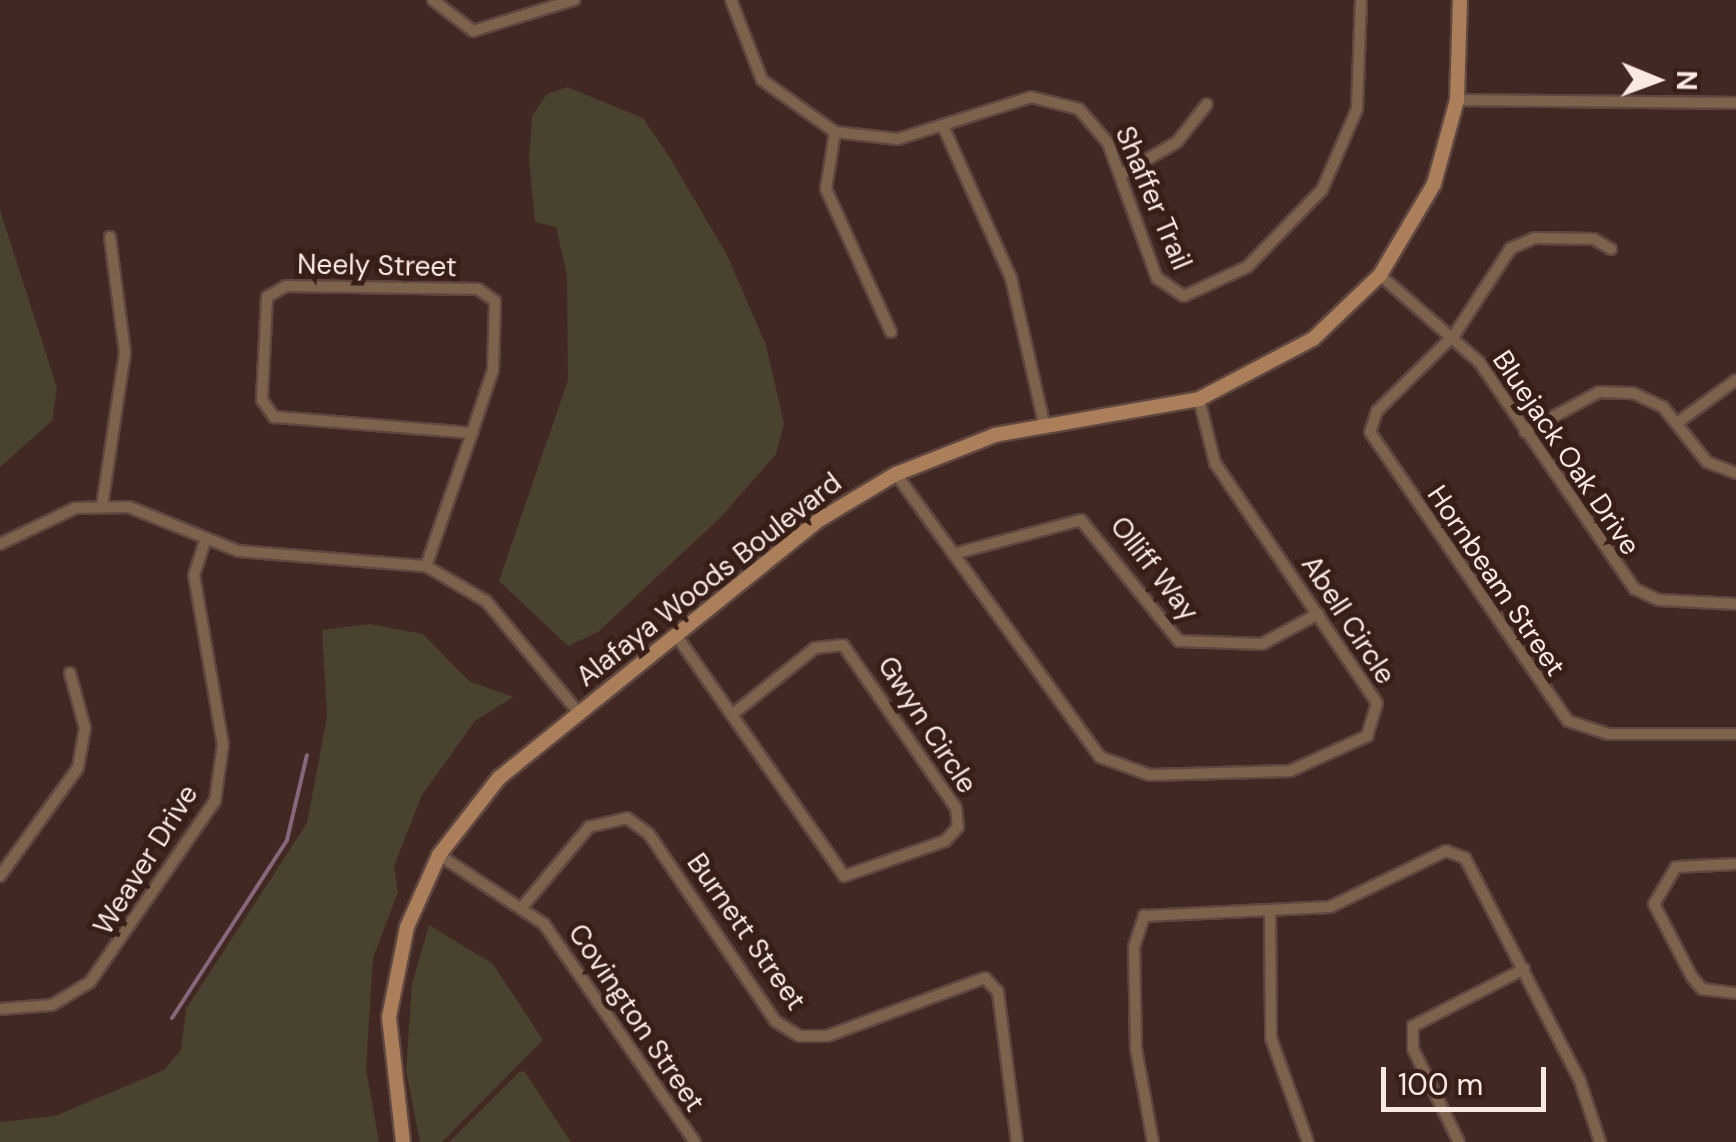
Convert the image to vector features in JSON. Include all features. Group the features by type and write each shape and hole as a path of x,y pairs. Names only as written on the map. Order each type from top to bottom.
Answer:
{"street":[{"path":"433,0 472,31 574,0"},
{"name":"Shaffer Trail","path":"731,0 762,80 835,132 898,139 943,126 995,102 1061,100 1098,126 1122,174 1168,290 1200,294 1246,268 1290,230 1343,151 1364,66 1361,0"},
{"name":"Alafaya Woods Boulevard","path":"402,1142 389,1061 395,974 439,855 499,778 819,520 896,474 1044,423 1199,399 1288,356 1380,275 1434,184 1456,100 1460,0"},
{"path":"1456,100 1736,103"},
{"path":"1122,174 1177,142 1208,104"},
{"path":"943,126 1011,278 1044,423"},
{"path":"835,132 826,189 890,332"},
{"path":"102,506 125,354 110,237"},
{"path":"1455,334 1522,241 1594,239 1610,249"},
{"name":"Bluejack Oak Drive","path":"1380,275 1455,334 1635,588 1659,600 1736,604"},
{"name":"Neely Street","path":"426,566 472,433 497,352 498,310 486,292 286,286 267,297 262,400 274,417 472,433"},
{"name":"Hornbeam Street","path":"1455,334 1378,411 1370,432 1555,708 1608,734 1736,734"},
{"path":"1676,423 1736,380"},
{"path":"1525,432 1579,400 1619,390 1650,399 1676,423 1706,462 1736,473"},
{"name":"Abell Circle","path":"896,474 1078,737 1100,756 1150,774 1290,771 1367,736 1377,703 1216,463 1199,399"},
{"path":"0,544 49,517 102,506 155,513 205,541 426,566 486,601 578,712"},
{"name":"Olliff Way","path":"953,554 1080,520 1179,640 1262,644 1318,614"},
{"name":"Weaver Drive","path":"0,1008 52,1005 90,982 214,801 223,744 194,576 205,541"},
{"name":"Gwyn Circle","path":"676,636 844,876 946,842 958,828 956,808 843,645 814,648 733,714"},
{"path":"0,876 78,768 86,728 70,673"},
{"name":"Burnett Street","path":"524,905 589,828 627,818 650,834 775,1020 799,1036 827,1036 985,978 998,992 1016,1142"},
{"path":"1154,1142 1136,1048 1137,929 1153,911 1270,911 1351,901 1454,851 1524,969 1600,1142"},
{"name":"Covington Street","path":"439,855 524,905 696,1142"},
{"path":"1736,864 1676,867 1654,904 1702,989 1736,993"},
{"path":"1270,911 1272,1038 1308,1142"},
{"path":"1459,1142 1413,1050 1413,1026 1524,969"}],"shaded area":[{"path":"567,87 643,118 670,158 727,255 766,345 784,424 776,454 721,517 598,632 568,646 499,581 568,380 567,276 556,227 535,222 529,160 532,116 547,94"},
{"path":"0,210 57,388 52,421 0,467"},
{"path":"369,624 423,634 469,681 513,697 475,721 422,795 394,866 398,892 373,958 366,1069 379,1142 0,1142 0,1122 55,1116 164,1070 181,1050 186,1009 307,823 327,717 322,630"},
{"path":"429,925 493,964 543,1040 442,1142 420,1142 406,1071 412,984"},
{"path":"524,1071 571,1142 449,1142 519,1072"}],"waterway":[{"path":"172,1018 287,840 307,755"}]}
